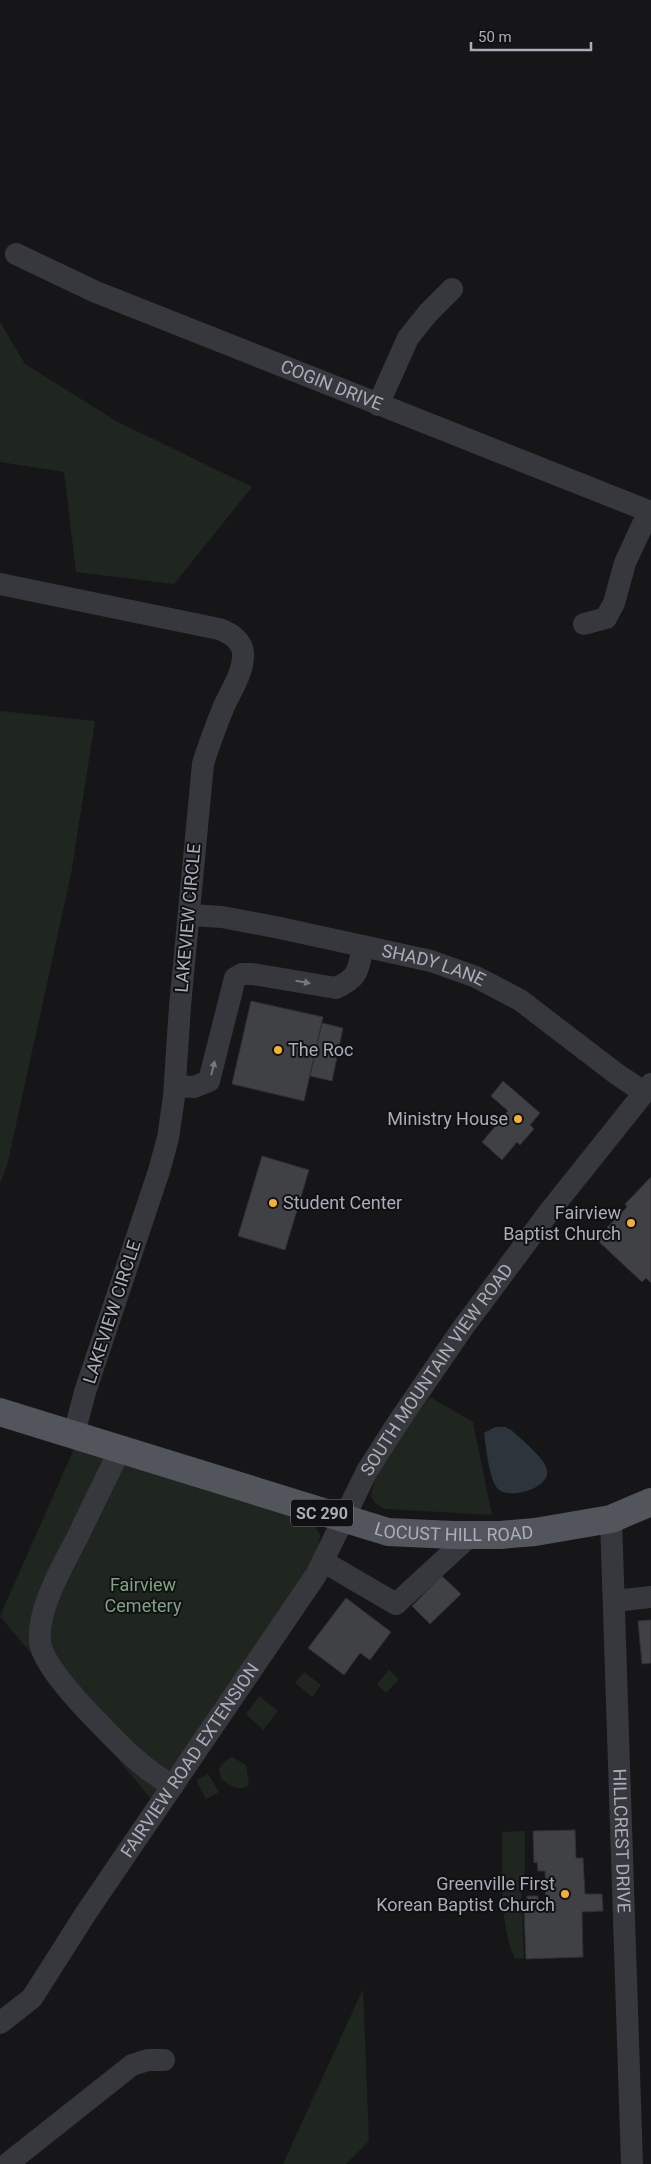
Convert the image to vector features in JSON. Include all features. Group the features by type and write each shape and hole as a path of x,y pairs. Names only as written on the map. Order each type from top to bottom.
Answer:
{"main road":[{"name":"LOCUST HILL ROAD","path":"0,1412 388,1532 470,1535 535,1532 611,1519 651,1502"}],"street":[{"name":"COGIN DRIVE","path":"16,254 96,292 650,511"},
{"path":"378,404 408,338 428,313 452,289"},
{"path":"584,624 606,618 614,603 625,563 650,511"},
{"name":"LAKEVIEW CIRCLE","path":"0,584 220,629 232,634 242,647 243,655 240,669 212,736 203,764 175,1086 168,1138 160,1171 91,1374 74,1434"},
{"name":"SHADY LANE","path":"190,915 222,917 432,961 499,988 520,1000 618,1075 648,1088"},
{"path":"175,1086 194,1088 210,1081 235,978 242,974 253,974 336,988 347,983 356,974 363,946"},
{"name":"SOUTH MOUNTAIN VIEW ROAD","path":"342,1519 367,1471 462,1329 555,1204 648,1088"},
{"path":"120,1450 49,1594 42,1621 40,1643 47,1662 85,1710 156,1777 173,1786"},
{"name":"FAIRVIEW ROAD EXTENSION","path":"0,2023 32,1998 86,1913 324,1562 342,1519"},
{"name":"HILLCREST DRIVE","path":"611,1519 632,2164"},
{"path":"324,1562 396,1604 470,1535"},
{"path":"615,1600 651,1597"},
{"path":"7,2164 132,2065 148,2060 164,2060"}],"green space":[{"path":"0,322 25,364 116,421 252,487 174,584 76,572 64,472 0,462"},
{"path":"0,711 95,721 71,874 7,1166 0,1183"},
{"path":"430,1397 473,1422 492,1515 385,1509 376,1504 371,1497 374,1483 386,1457"},
{"name":"Fairview Cemetery","path":"74,1449 309,1518 320,1534 318,1555 152,1800 0,1616"},
{"path":"389,1670 399,1679 386,1693 377,1684"},
{"path":"304,1672 321,1685 312,1697 295,1683"},
{"path":"259,1696 278,1711 263,1730 246,1714"},
{"path":"232,1757 246,1765 249,1785 238,1788 221,1779 219,1769 225,1761"},
{"path":"208,1774 219,1792 206,1799 196,1780"},
{"path":"525,1831 525,1872 521,1886 524,1958 515,1959 506,1929 502,1897 502,1832"},
{"path":"363,1989 369,2141 346,2164 283,2164"}],"shaded area":[{"path":"495,1427 505,1427 511,1430 537,1454 547,1470 543,1482 536,1487 519,1493 503,1492 498,1489 490,1471 484,1433"}],"building":[{"name":"The Roc","path":"251,1001 323,1017 304,1101 232,1084"},
{"path":"322,1023 343,1028 332,1081 310,1076"},
{"name":"Ministry House","path":"503,1081 540,1113 530,1125 534,1129 520,1145 517,1142 502,1160 482,1142 508,1111 491,1096"},
{"name":"Student Center","path":"262,1156 309,1170 285,1250 238,1236"},
{"name":"Fairview Baptist Church","path":"651,1177 651,1283 646,1278 642,1282 596,1239 627,1207 625,1204"},
{"path":"442,1576 461,1594 430,1624 412,1606"},
{"path":"346,1598 391,1632 370,1660 360,1653 344,1675 308,1648"},
{"path":"651,1620 651,1663 642,1664 638,1621"},
{"name":"Greenville First Korean Baptist Church","path":"575,1830 576,1858 583,1858 585,1894 602,1894 603,1911 582,1912 583,1957 526,1959 524,1910 544,1910 543,1903 546,1903 545,1871 538,1871 537,1862 534,1863 533,1831"},
{"path":"527,1896 538,1896 538,1904 527,1904"}],"place":[{"name":"The Roc","path":"278,1050"},
{"name":"Ministry House","path":"518,1119"},
{"name":"Student Center","path":"273,1203"},
{"name":"Fairview Baptist Church","path":"631,1223"},
{"name":"Greenville First Korean Baptist Church","path":"565,1894"}]}
